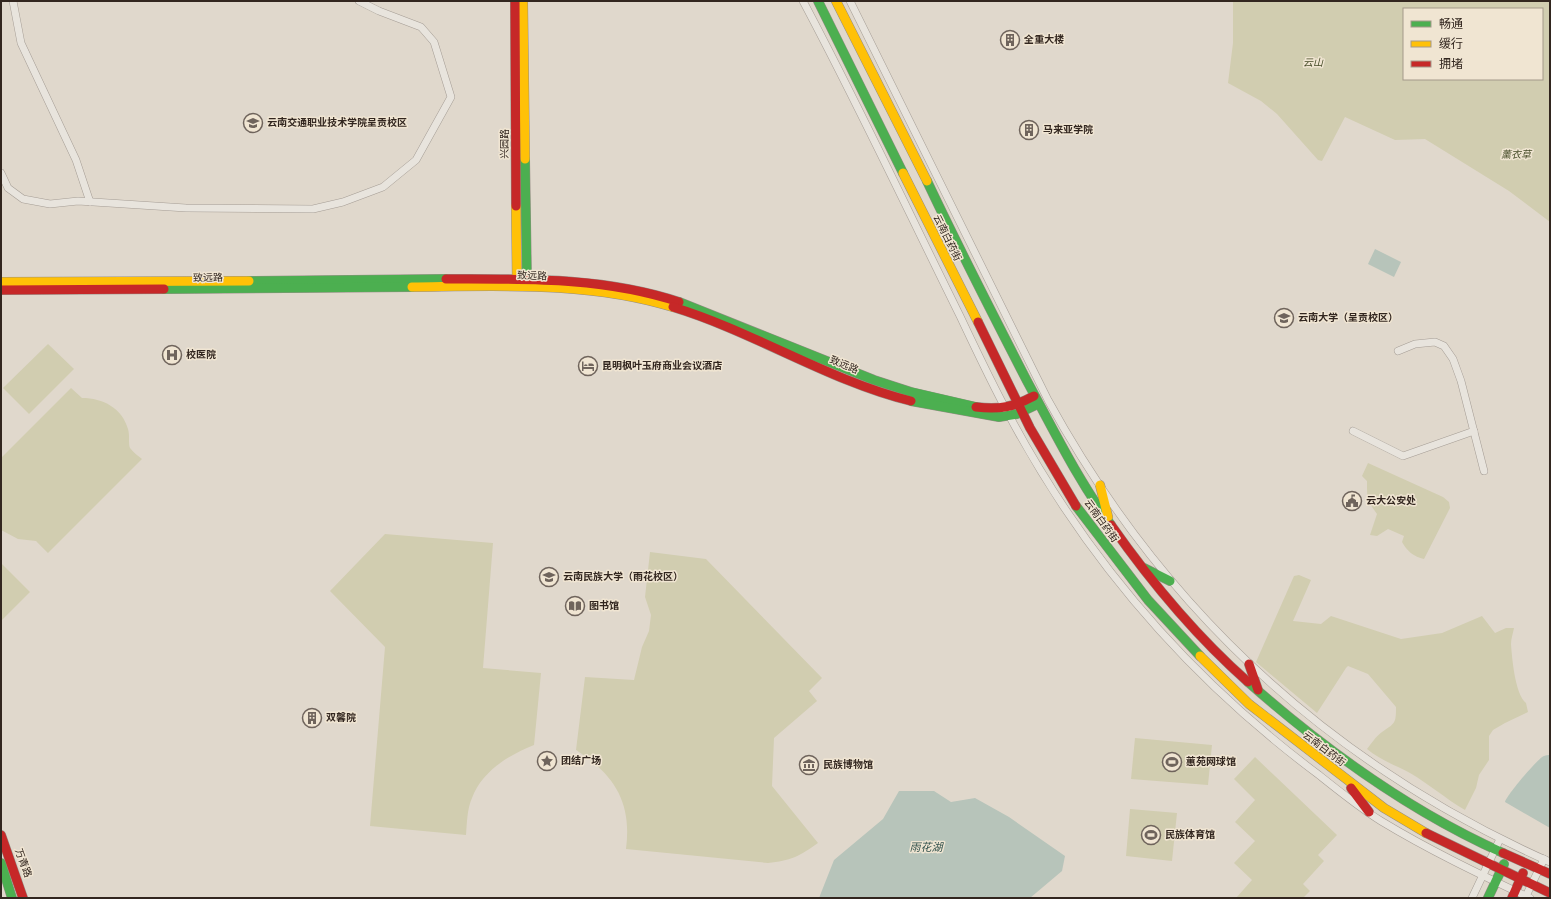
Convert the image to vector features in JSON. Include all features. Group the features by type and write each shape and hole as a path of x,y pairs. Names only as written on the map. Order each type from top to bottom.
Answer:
{"main road":[{"name":"兴园路","path":"515,1 522,282"},
{"name":"兴园路","path":"522,282 523,1"},
{"name":"云南白药街","path":"818,1 996,362 1040,446 1095,533 1148,600 1179,635 1249,704 1384,808 1454,847 1550,893"},
{"name":"云南白药街","path":"836,1 1012,354 1056,438 1110,526 1141,567 1190,625 1224,660 1259,692 1351,766 1393,793 1462,833 1527,865 1550,874"},
{"name":"致远路","path":"1,282 522,282 611,292 652,300 723,324 889,395 957,411 994,416 1020,409 1036,400"},
{"name":"致远路","path":"1,290 522,282"},
{"path":"996,362 1001,364 1006,363 1012,354"},
{"path":"1040,446 1042,440 1046,437 1051,436 1056,438"},
{"path":"1100,485 1110,526"},
{"path":"1141,567 1170,581"},
{"path":"1249,664 1259,692"},
{"path":"1344,778 1369,812"},
{"path":"1454,847 1462,842 1462,833"},
{"name":"万青路","path":"1,835 23,898"},
{"path":"1488,898 1508,856"},
{"name":"万青路","path":"1,863 12,898"},
{"path":"1514,895 1527,865"}],"street":[{"path":"13,1 21,42 76,160 90,202"},
{"path":"1,173 8,188 23,199 50,204 90,202 186,208 313,208 343,202 383,187 416,160 451,97 434,42 421,27 379,11 359,1"},
{"path":"803,1 1007,412 1035,461 1086,540 1138,608 1205,679 1247,718 1290,753 1369,812 1391,826 1495,882 1514,895 1527,897 1539,870 1547,860 1500,839 1455,815 1400,782 1360,755 1303,711 1249,664 1199,614 1170,581 1123,519 1070,440 1048,400 850,1"},
{"path":"1398,351 1415,344 1435,342 1444,346 1453,359 1461,381 1484,472"},
{"path":"1353,431 1403,456 1474,431"},
{"path":"1472,898 1500,839"}],"green space":[{"name":"云山","path":"1233,1 1550,1 1550,222 1509,191 1425,139 1395,140 1345,117 1322,161 1318,160 1277,114 1261,101 1228,83 1233,43"},
{"path":"48,344 74,369 29,414 3,388"},
{"path":"71,388 82,398 90,398 104,402 121,415 128,429 130,448 142,459 48,553 36,541 18,539 1,530 1,458"},
{"path":"1368,463 1443,497 1449,502 1450,508 1424,559 1414,555 1406,548 1402,542 1404,536 1388,529 1377,536 1370,535 1377,514 1368,499 1367,481 1362,476"},
{"path":"385,534 493,543 483,668 541,673 534,745 497,765 482,780 470,802 466,835 370,826 385,647 330,591"},
{"path":"650,552 706,559 822,678 809,691 817,701 774,738 772,786 818,843 800,855 783,861 768,863 626,849 626,818 623,804 618,792 611,780 601,770 576,750 585,677 634,680 642,647 649,631 651,615 645,597"},
{"path":"1,563 30,592 1,621"},
{"path":"1299,575 1311,580 1293,621 1321,624 1331,616 1401,639 1442,633 1482,616 1495,633 1506,628 1514,628 1511,644 1512,658 1519,692 1526,703 1528,712 1493,730 1489,736 1489,760 1479,775 1476,788 1465,810 1417,777 1382,759 1367,749 1382,732 1390,727 1395,720 1396,713 1396,707 1368,674 1348,666 1317,713 1256,662 1294,576"},
{"name":"蕙苑网球馆","path":"1135,738 1212,745 1208,785 1131,779"},
{"path":"1255,757 1337,835 1318,855 1324,861 1303,884 1310,891 1303,898 1236,898 1252,880 1234,863 1255,841 1235,822 1255,800 1234,779"},
{"name":"民族体育馆","path":"1130,809 1177,813 1172,861 1126,856"}],"water":[{"path":"1375,249 1401,262 1394,277 1368,264"},
{"path":"1550,755 1550,828 1505,802 1536,763 1544,756"},
{"name":"雨花湖","path":"899,791 934,791 951,802 975,798 1009,817 1065,856 1062,871 1030,898 819,898 834,860 883,819"}],"traffic: fast":[{"path":"818,1 903,173"},
{"path":"525,159 527,284"},
{"path":"927,181 951,232 1027,381 1077,473 1111,525"},
{"path":"249,281 446,279"},
{"path":"164,289 412,287"},
{"path":"679,302 874,380 911,392 976,407"},
{"path":"911,401 999,417 1017,414 1038,404"},
{"path":"1076,506 1148,600 1200,656"},
{"path":"1144,568 1170,581"},
{"path":"1248,682 1307,732 1369,777 1434,818 1503,853"},
{"path":"1,863 12,898"},
{"path":"1488,898 1504,864"}],"traffic: slow":[{"path":"523,1 525,159"},
{"path":"836,1 927,181"},
{"path":"903,173 978,322"},
{"path":"516,206 517,284"},
{"path":"1,282 249,281"},
{"path":"412,287 511,286 576,289 609,293 673,307"},
{"path":"1100,485 1108,517"},
{"path":"1200,656 1249,704 1384,808 1426,833"}],"traffic: jam":[{"path":"515,1 516,206"},
{"path":"446,279 564,281 622,288 679,302"},
{"path":"1,290 164,289"},
{"path":"673,307 733,329 851,381 911,401"},
{"path":"978,322 1030,428 1076,506"},
{"path":"976,407 1006,407 1020,403 1034,396"},
{"path":"1111,525 1158,588 1175,608 1210,646 1248,682"},
{"path":"1249,664 1258,690"},
{"path":"1351,788 1369,812"},
{"path":"1426,833 1550,893"},
{"path":"1,835 23,898"},
{"path":"1503,853 1550,874"},
{"path":"1512,898 1523,873"}],"place":[{"name":"全重大楼","path":"1010,40"},
{"name":"云南交通职业技术学院呈贡校区","path":"253,123"},
{"name":"马来亚学院","path":"1029,130"},
{"name":"云南大学（呈贡校区）","path":"1284,318"},
{"name":"校医院","path":"172,355"},
{"name":"昆明枫叶玉府商业会议酒店","path":"588,366"},
{"name":"云大公安处","path":"1352,501"},
{"name":"云南民族大学（雨花校区）","path":"549,577"},
{"name":"图书馆","path":"575,606"},
{"name":"双馨院","path":"312,718"},
{"name":"团结广场","path":"547,761"},
{"name":"蕙苑网球馆","path":"1172,762"},
{"name":"民族博物馆","path":"809,765"},
{"name":"民族体育馆","path":"1151,835"}],"park label":[{"name":"薰衣草","path":"1516,155"}]}
